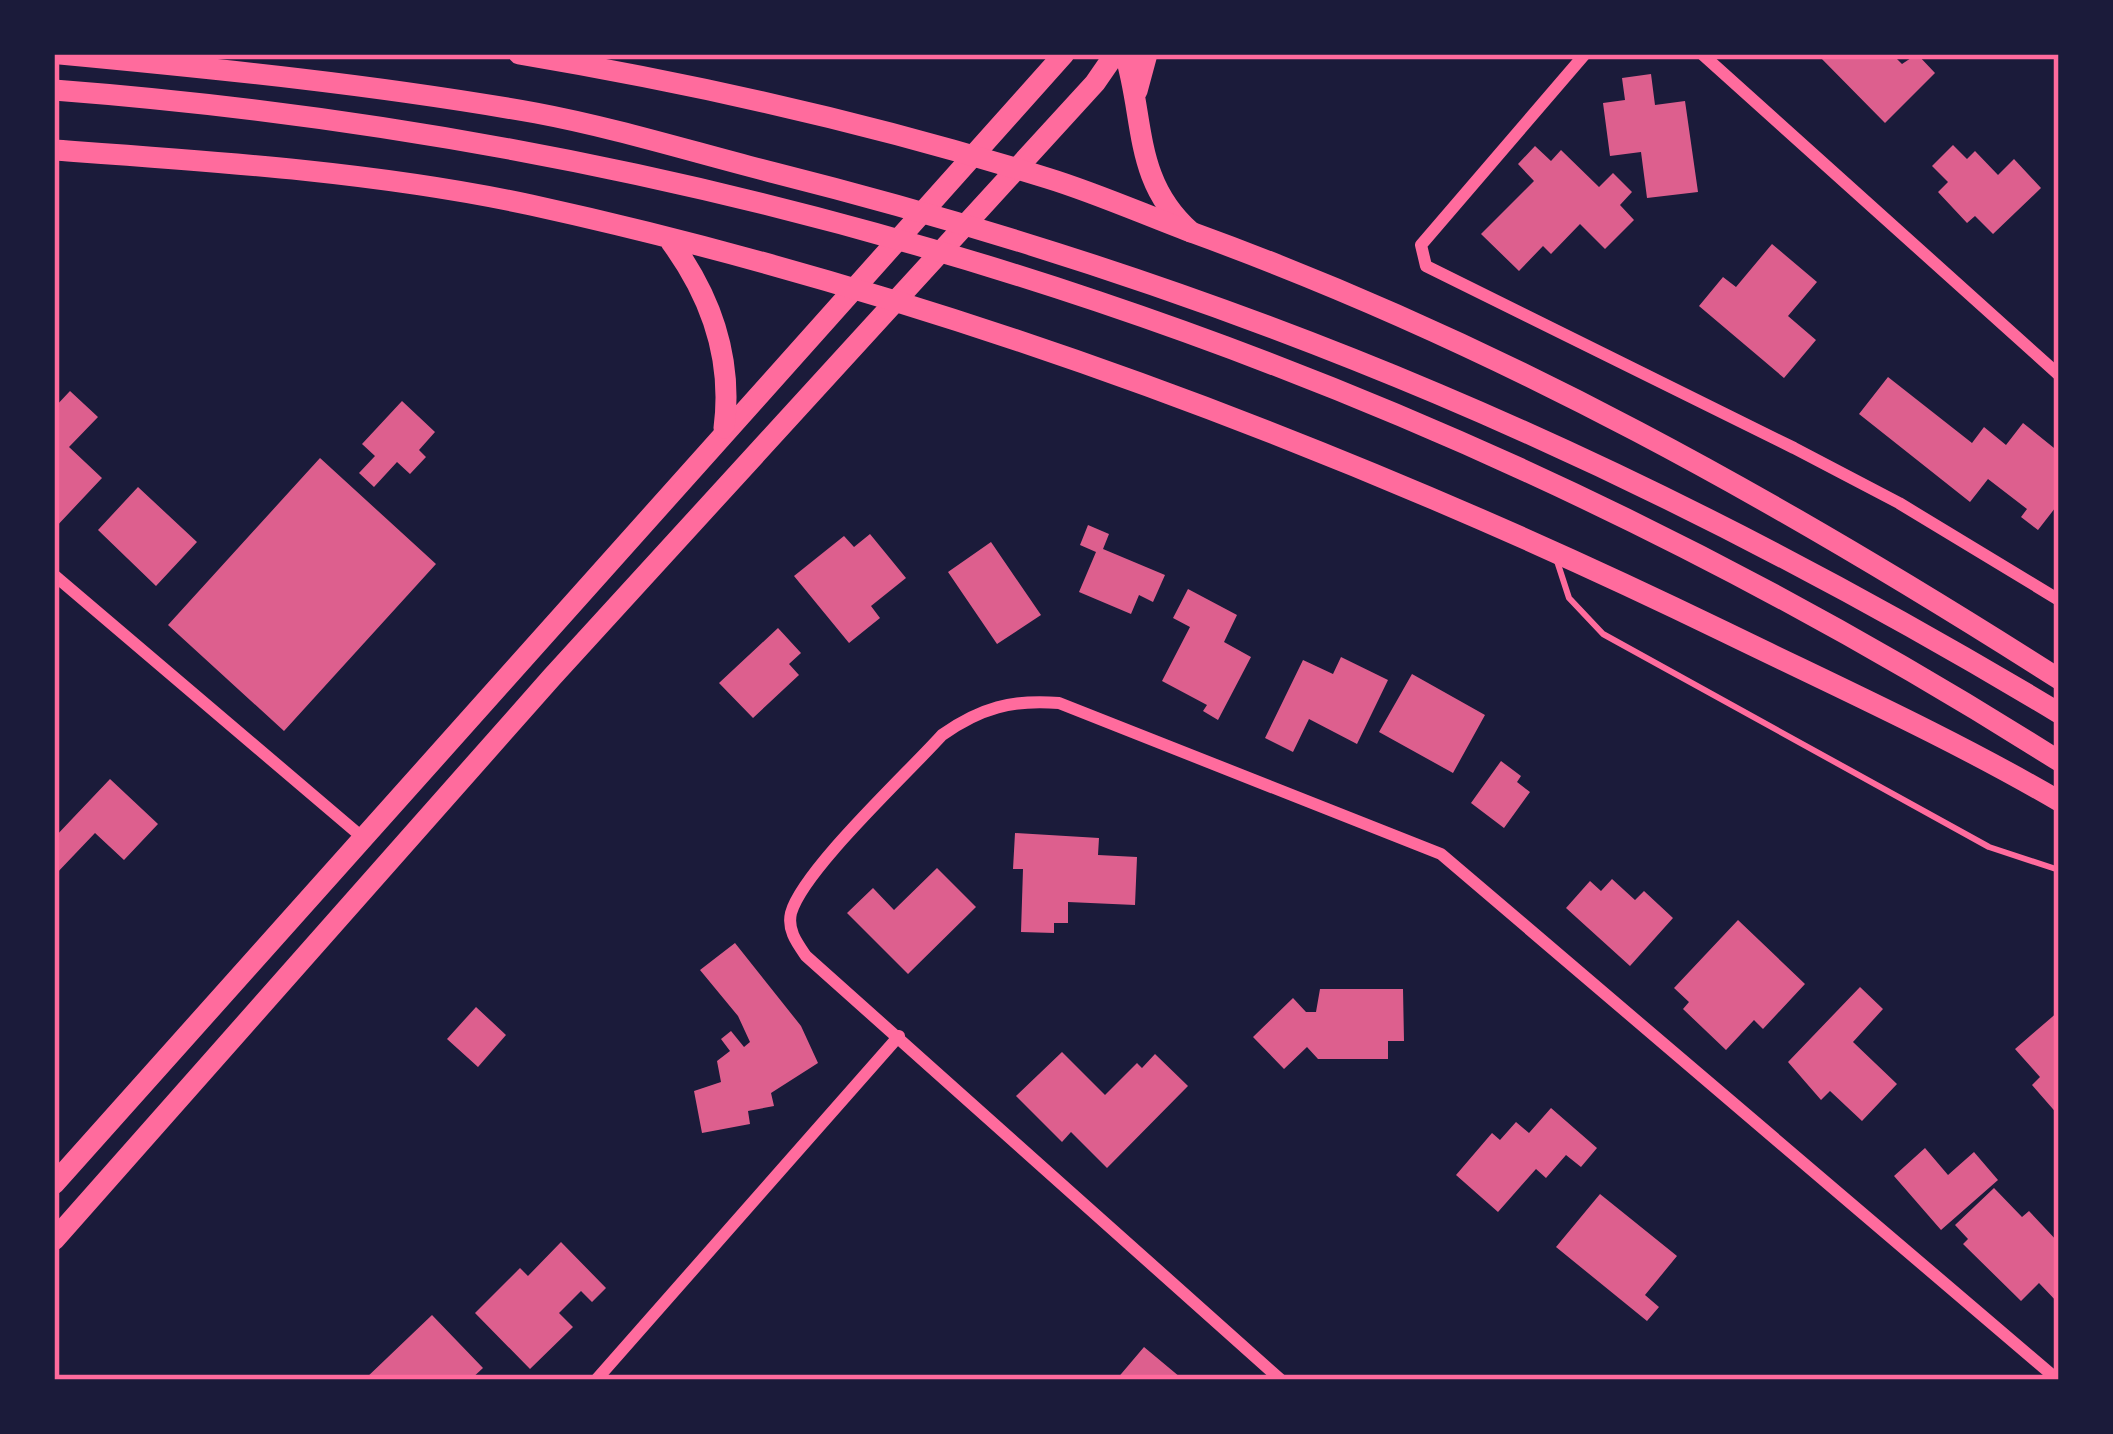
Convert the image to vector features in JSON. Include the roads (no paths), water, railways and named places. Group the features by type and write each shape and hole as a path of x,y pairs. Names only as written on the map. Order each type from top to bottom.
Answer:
{"main road":[{"path":"60,54 312,77 542,114 866,196 1107,266 1364,359 1613,470 1835,586 2059,713"},
{"path":"518,54 733,95 974,156 1353,295 1588,404 1880,565 2059,679"},
{"path":"54,1184 724,428 1064,54"},
{"path":"54,1240 552,677 1017,169 1114,54"},
{"path":"1125,54 1151,183 1191,232"},
{"path":"1134,110 1147,54"},
{"path":"54,90 444,136 671,178 1100,302 1354,395 1601,505 1841,630 2059,760"},
{"path":"54,149 506,201 851,291 1160,388 1553,549 1937,734 2059,801"},
{"path":"671,242 699,284 718,331 726,377 724,428"}],"street":[{"path":"1585,54 1421,245 1426,266 1899,503 2059,600"},
{"path":"1702,54 2059,375"},
{"path":"54,575 362,837"},
{"path":"1281,1380 806,956 790,926 792,910 812,877 942,736 993,706 1026,700 1059,703 1441,854 2058,1380"},
{"path":"596,1380 899,1036"}],"lane":[{"path":"1553,549 1569,598 1603,634 1989,847 2059,870"}]}
